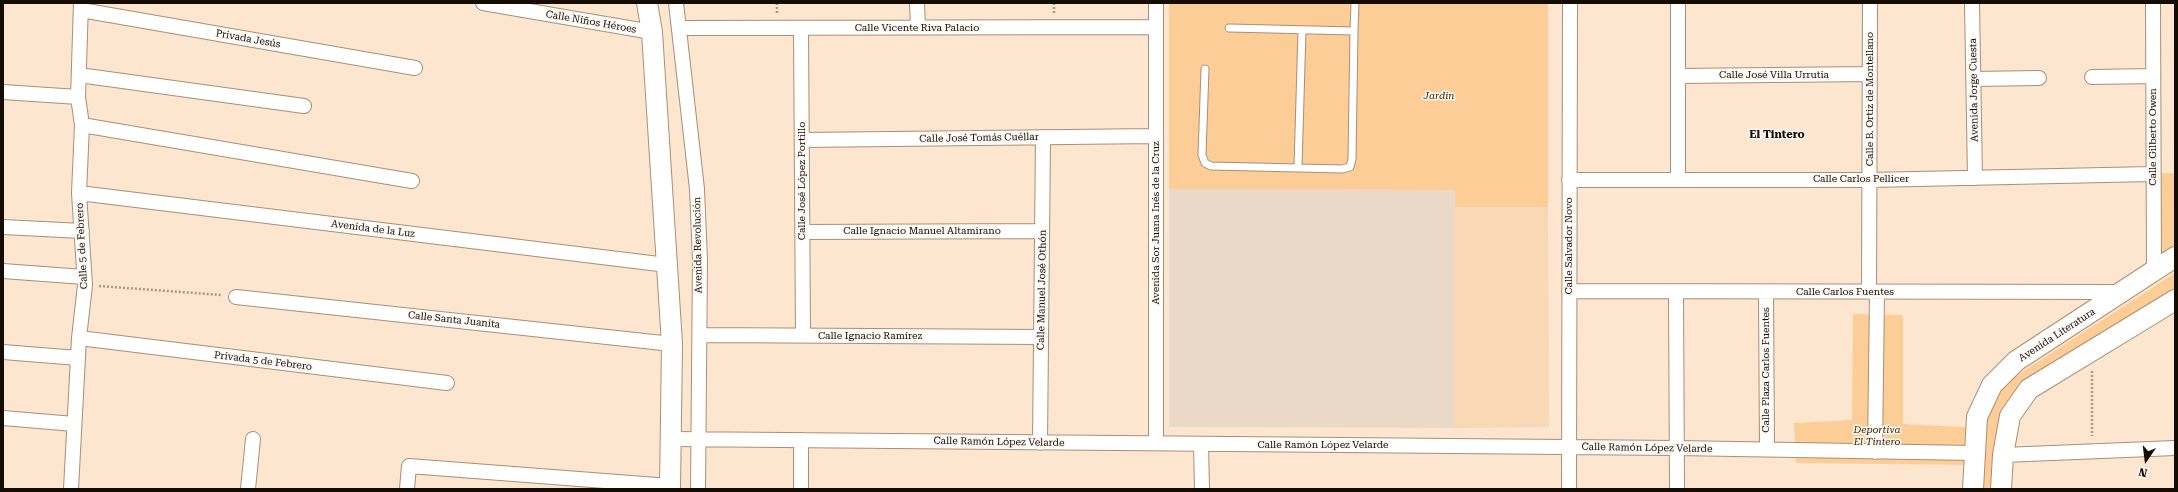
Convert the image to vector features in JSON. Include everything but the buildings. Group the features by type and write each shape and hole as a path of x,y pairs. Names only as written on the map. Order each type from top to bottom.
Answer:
{"street":[{"name":"Calle Niños Héroes","path":"483,3 652,32"},
{"path":"407,489 409,466 670,488 672,344 652,32 647,3"},
{"name":"Avenida Revolución","path":"676,3 697,189 700,335 700,439 698,489"},
{"path":"918,3 918,28"},
{"name":"Avenida Sor Juana Inés de la Cruz","path":"1156,3 1156,443"},
{"name":"Calle Salvador Novo","path":"1569,489 1570,3"},
{"path":"1678,3 1678,179"},
{"name":"Calle B. Ortiz de Montellano","path":"1870,3 1869,180 1873,292 1875,452"},
{"name":"Avenida Jorge Cuesta","path":"1972,3 1975,178"},
{"name":"Calle Gilberto Owen","path":"2153,3 2152,174 2154,271"},
{"name":"Privada Jesús","path":"81,6 415,68"},
{"name":"Calle 5 de Febrero","path":"71,489 79,338 85,281 79,192 82,125 78,97 81,6"},
{"name":"Calle Vicente Riva Palacio","path":"678,28 1156,27"},
{"name":"Calle José López Portillo","path":"801,28 803,335"},
{"name":"Calle José Villa Urrutia","path":"1678,76 1870,74"},
{"path":"79,75 304,106"},
{"path":"2092,77 2153,76"},
{"path":"1973,79 2040,78"},
{"path":"3,92 78,97"},
{"path":"82,125 412,181"},
{"name":"Calle José Tomás Cuéllar","path":"802,140 1156,136"},
{"name":"Calle Manuel José Othón","path":"1040,443 1043,137"},
{"name":"Calle Carlos Pellicer","path":"1569,180 1869,180 2152,174"},
{"name":"Avenida de la Luz","path":"79,192 667,265"},
{"path":"3,227 82,231"},
{"name":"Calle Ignacio Manuel Altamirano","path":"802,232 1042,231"},
{"name":"Avenida Literatura","path":"1973,489 1977,417 1992,385 2016,361 2175,257"},
{"path":"3,271 85,281"},
{"name":"Calle Carlos Fuentes","path":"1569,291 2121,292"},
{"path":"1676,292 1677,489"},
{"name":"Calle Plaza Carlos Fuentes","path":"1766,292 1767,449"},
{"name":"Calle Santa Juanita","path":"236,296 672,344"},
{"path":"2001,489 2010,416 2029,389 2092,349 2175,300"},
{"name":"Calle Ignacio Ramírez","path":"700,335 1041,337"},
{"name":"Privada 5 de Febrero","path":"79,338 447,383"},
{"path":"3,352 78,358"},
{"path":"3,418 74,424"},
{"path":"248,489 253,439"},
{"name":"Calle Ramón López Velarde","path":"671,439 1676,448 1974,453"},
{"path":"801,440 801,489"},
{"path":"1202,444 1202,489"},
{"path":"2004,455 2175,448"}],"lane":[{"path":"1205,69 1202,155 1205,163 1211,166 1342,169 1350,167 1352,159 1355,3"},
{"path":"1229,28 1354,31"},
{"path":"1298,167 1302,30"}],"path":[{"path":"85,281 236,296"},
{"path":"2092,349 2092,451"}],"shaded area":[{"path":"1169,189 1455,190 1455,428 1169,427"},
{"path":"1455,207 1548,207 1549,427 1455,428"}],"green space":[{"name":"Jardin","path":"1169,3 1548,3 1548,207 1455,207 1455,190 1169,189"},
{"path":"2160,173 2175,173 2175,249 2160,258"},
{"name":"Deportiva El Tintero","path":"2175,273 2175,300 2013,400 2002,489 1973,489 1973,465 1796,463 1794,423 1852,420 1853,314 1903,315 1903,424 1980,428 2002,385"}],"district":[{"name":"El Tintero","path":"1777,135"}]}
